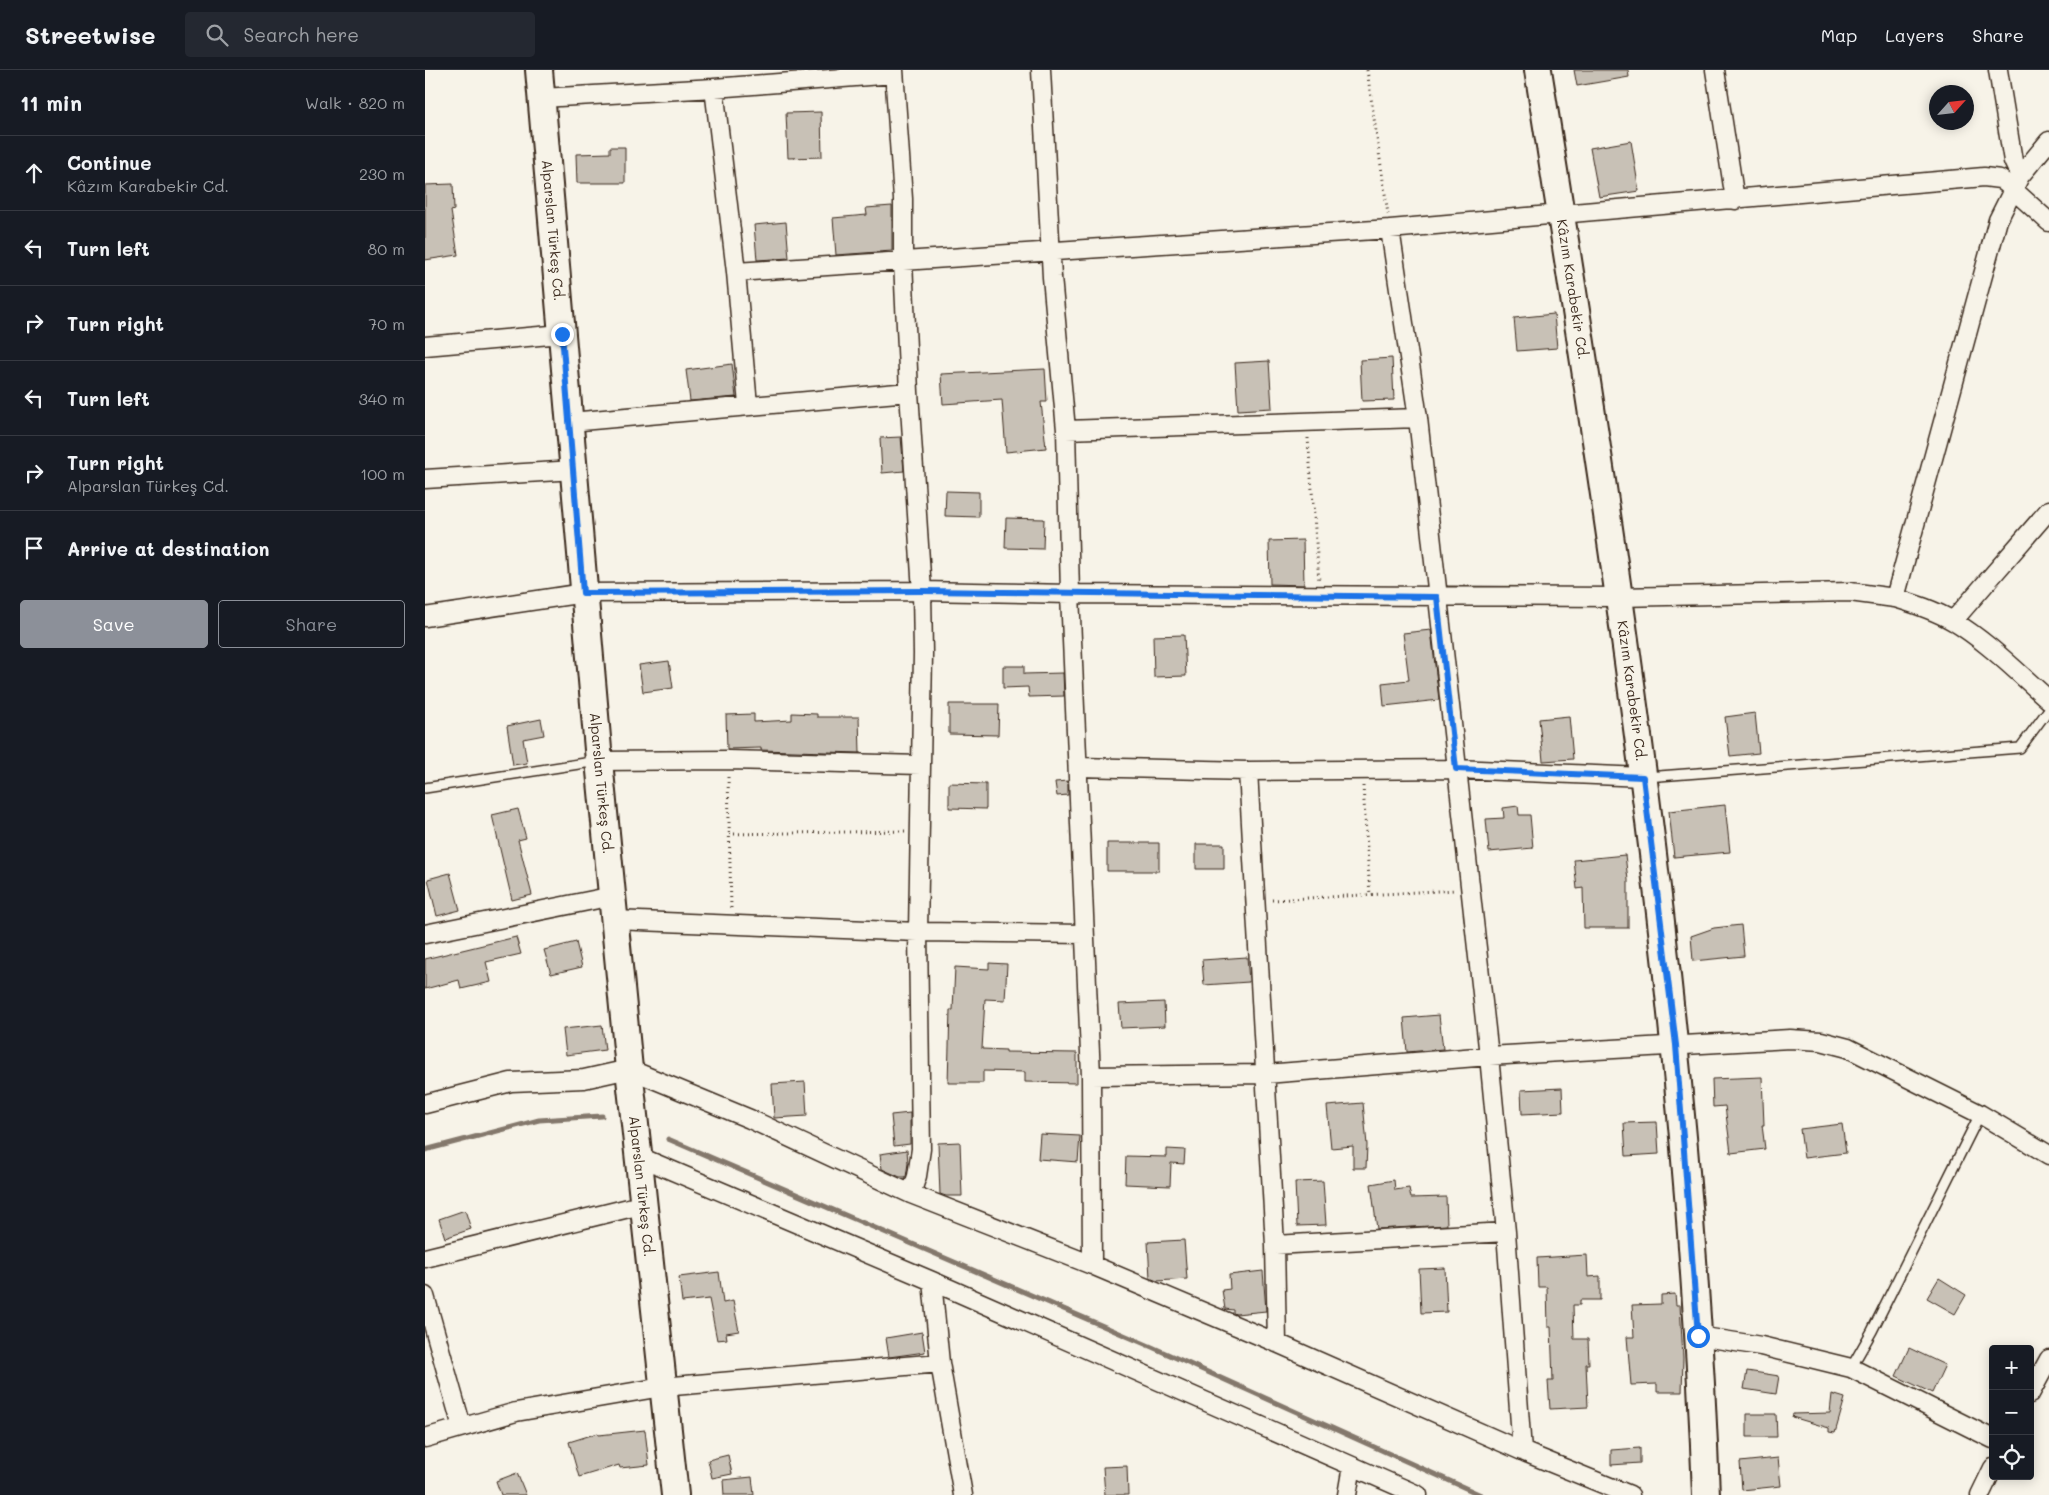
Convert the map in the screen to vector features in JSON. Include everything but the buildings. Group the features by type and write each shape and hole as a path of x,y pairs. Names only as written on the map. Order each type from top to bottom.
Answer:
{"street":[{"name":"Alparslan Türkeş Cd.","path":"539,70 569,422 575,470 583,593 613,908 645,1204 662,1387 675,1495"},
{"path":"1041,70 1052,252 1066,430 1070,594 1091,1076 1092,1265"},
{"name":"Kâzım Karabekir Cd.","path":"1538,70 1619,597 1676,1045 1698,1336 1706,1495"},
{"path":"1715,70 1735,200"},
{"path":"1998,70 2016,182 2049,222"},
{"path":"542,98 714,88 894,72 903,199 903,261 909,392 922,591 921,830 918,932 921,1149 917,1176 911,1194"},
{"path":"714,88 736,272 748,405"},
{"path":"1895,598 1998,220 2016,182 2049,141"},
{"path":"736,272 1390,229 1984,177 2016,182"},
{"path":"1390,229 1418,418 1489,1056 1506,1232 1522,1451"},
{"path":"425,346 562,334"},
{"path":"569,422 909,392"},
{"path":"1066,430 1418,418"},
{"path":"425,479 575,470"},
{"path":"1953,621 2049,510"},
{"path":"425,617 583,593 922,591 1070,594 1619,597 1850,592 1895,598 1921,606 1953,621 1977,638 2049,700"},
{"path":"599,761 728,760 921,765"},
{"path":"1078,766 1248,771 1456,769 1643,777"},
{"path":"1248,771 1257,901 1275,1245 1277,1343"},
{"path":"425,934 613,908 732,924 918,932 1084,934"},
{"path":"1091,1076 1266,1074 1489,1056 1790,1038 1821,1041 1848,1048 1979,1114 2049,1155"},
{"path":"425,1104 511,1082 584,1079 629,1069 750,1119 911,1194 1092,1265 1277,1343 1522,1451 1630,1495"},
{"path":"640,1157 932,1281 1418,1495"},
{"path":"425,1258 645,1204"},
{"path":"1275,1245 1506,1232"},
{"path":"932,1281 940,1363 963,1495"},
{"path":"425,1296 462,1427"},
{"path":"1698,1336 1761,1346 1851,1368 1989,1436"},
{"path":"425,1438 515,1412 662,1387 940,1363"},
{"path":"2032,1390 2048,1364"},
{"path":"1347,1495 1352,1466"},
{"path":"1980,1495 1989,1476"}],"lane":[{"path":"1643,777 2020,748 2049,709"},
{"path":"425,788 599,761"},
{"path":"1851,1368 1872,1331 1979,1114"}],"path":[{"path":"1367,70 1390,229"},
{"path":"1307,422 1320,594"},
{"path":"728,760 732,924"},
{"path":"1362,769 1370,895"},
{"path":"729,834 921,830"},
{"path":"1257,901 1470,889"}],"waterway":[{"path":"425,1150 539,1120 602,1116"},
{"path":"668,1139 1152,1347 1481,1495"}],"route":[{"path":"562,334 575,470 583,593 922,591 1070,594 1320,594 1437,597 1456,769 1643,777 1676,1045 1698,1336"}]}
